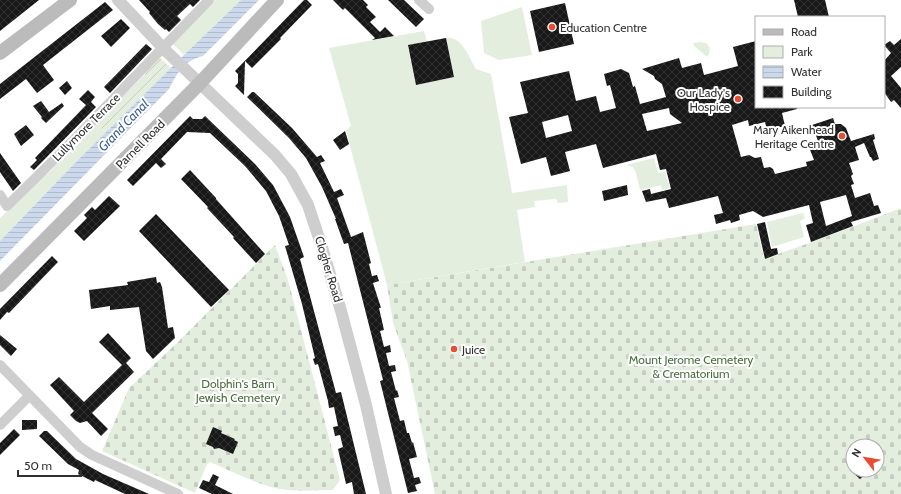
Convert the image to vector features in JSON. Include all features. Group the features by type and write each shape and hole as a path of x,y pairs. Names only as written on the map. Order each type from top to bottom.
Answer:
{"main road":[{"path":"0,53 70,0"},
{"name":"Parnell Road","path":"0,285 277,0"}],"street":[{"name":"Clogher Road","path":"118,0 197,81 276,155 291,174 308,205 341,311 374,440 386,494"},
{"name":"Lullymore Terrace","path":"0,195 7,206 165,49 209,0"},
{"path":"419,0 429,9"},
{"path":"0,365 80,447 92,455 178,494"},
{"path":"0,425 29,396"}],"green space":[{"path":"215,0 241,0 184,55 172,43"},
{"path":"522,7 532,55 499,60 484,53 481,21"},
{"path":"424,31 427,42 408,47 416,85 454,77 446,38 456,40 464,48 476,69 491,74 512,193 567,185 568,202 558,203 556,199 534,201 535,207 517,210 525,262 387,285 346,131 351,126 329,48"},
{"path":"693,43 706,43 710,48 707,57 694,46"},
{"path":"159,57 171,68 106,133 95,122 101,116 104,117 110,111 109,109 145,75 146,69"},
{"path":"95,122 106,133 0,241 0,218 70,150 80,143 84,137 84,134"},
{"path":"654,158 658,173 665,172 670,188 662,190 661,185 640,190 633,167 626,165"},
{"name":"Mount Jerome Cemetery & Crematorium","path":"901,208 901,494 435,494 407,361 393,323 387,285 756,224 764,259"},
{"path":"803,213 805,218 800,221 804,237 772,247 767,222"},
{"name":"Dolphin's Barn Jewish Cemetery","path":"275,245 288,280 340,480 333,490 300,491 271,487 253,481 210,462 207,464 195,493 102,451 129,388 177,343"}],"water":[{"name":"Grand Canal","path":"241,0 259,0 203,56 196,58 182,68 175,77 169,89 0,261 0,241 74,164"}],"building":[{"path":"0,0 39,0 0,31"},
{"path":"139,0 200,0 193,7 190,4 177,16 181,20 169,32 158,24"},
{"path":"304,0 307,0 312,5 280,38 281,39 252,68 245,61 244,95 235,86 238,83 238,74 235,71"},
{"path":"333,0 363,0 368,5 366,7 376,17 370,22 380,32 385,27 394,36 372,40 375,38 345,8 343,10"},
{"path":"388,0 404,0 424,19 416,27"},
{"path":"794,0 825,0 829,16 798,16"},
{"path":"105,2 113,10 43,65 54,80 37,93 26,79 0,99 0,84"},
{"name":"Education Centre","path":"565,3 574,44 539,52 530,11"},
{"path":"121,19 130,28 111,47 101,36"},
{"path":"446,38 454,77 416,85 408,45"},
{"path":"901,39 901,67 891,76 901,88 901,108 894,100 891,102 885,93 885,60 891,53 885,44 890,41 894,45"},
{"path":"755,41 755,108 797,108 782,113 785,126 767,130 765,122 749,126 748,120 732,125 741,157 749,155 755,158 761,157 764,168 770,167 773,169 775,174 807,166 806,162 814,160 809,147 811,143 818,141 812,125 833,118 835,124 841,124 846,128 851,141 874,134 875,139 873,140 879,159 873,161 864,143 855,147 859,160 849,163 853,174 851,176 854,184 851,185 855,198 870,193 874,206 878,205 881,213 851,222 853,226 811,242 806,225 813,223 809,205 763,217 753,211 739,215 740,220 731,223 730,220 716,224 714,215 723,213 718,196 669,208 666,198 646,202 642,191 650,189 651,194 671,189 666,169 660,170 656,154 603,168 596,144 565,152 570,171 551,176 546,157 521,164 509,117 528,113 520,82 569,71 576,101 596,96 600,112 616,108 610,85 607,86 604,74 621,69 629,73 633,87 635,86 640,104 666,97 662,84 655,79 654,76 642,69 679,58 682,68 701,63 704,75 738,66 733,47","holes":["669,108 670,114 682,123 647,131 642,114","568,115 572,131 546,138 542,122","846,195 852,216 826,226 820,202"]},
{"path":"146,44 152,49 110,93 104,87"},
{"path":"67,81 72,88 65,95 59,88"},
{"path":"88,90 95,97 91,102 96,107 34,170 30,167 37,160 35,158 86,105 79,99"},
{"path":"254,92 292,128 317,157 321,155 325,161 320,163 334,192 341,189 344,195 337,198 351,237 363,232 371,263 369,264 372,276 377,275 379,281 373,283 381,308 379,308 384,330 380,331 384,347 390,345 391,352 386,353 389,366 395,365 396,371 391,372 399,397 394,398 400,421 404,420 407,433 409,433 412,443 413,442 417,457 409,459 414,478 419,477 421,483 415,485 417,491 408,493 380,381 383,380 348,243 344,244 336,219 322,187 306,158 289,138 247,97"},
{"path":"41,101 49,112 62,103 64,106 46,123 33,106"},
{"path":"190,116 193,119 202,119 205,116 255,164 273,185 290,217 304,257 300,259 336,393 341,392 366,494 354,494 352,482 346,484 338,449 343,447 340,435 335,436 333,427 338,426 334,407 329,408 318,364 315,365 313,359 315,358 302,304 285,246 289,245 279,216 266,191 245,166 210,133 187,132 161,159 166,164 161,168 156,163 133,186 127,180"},
{"path":"26,125 34,135 21,146 14,134"},
{"path":"345,131 349,144 340,150 333,140"},
{"path":"0,153 21,183 13,191 0,172"},
{"path":"190,170 265,254 256,263 207,208 208,207 181,179"},
{"path":"627,185 628,195 604,201 602,191"},
{"path":"109,196 120,206 84,241 74,231 87,218 84,215 92,207 95,210"},
{"path":"156,214 229,290 211,307 139,231"},
{"path":"765,222 771,249 777,248 778,254 765,259 757,224"},
{"path":"52,256 58,262 9,313 7,312 0,320 0,309"},
{"path":"156,277 157,283 160,282 162,287 168,328 173,327 175,338 153,359 146,351 139,307 110,310 110,306 91,309 89,290 128,285 127,282"},
{"path":"108,333 131,358 126,363 134,372 92,413 108,429 101,436 87,421 80,423 70,415 74,411 50,385 59,377 84,402 122,365 99,342"},
{"path":"0,335 17,349 11,356 0,345"},
{"path":"22,420 37,420 37,429 22,430"},
{"path":"213,427 222,431 221,433 235,439 234,440 238,442 233,454 219,448 214,449 206,444"},
{"path":"14,429 20,435 0,455 0,443"},
{"path":"44,431 47,431 76,459 103,474 149,494 125,494 78,474 79,470 68,464 39,436"},
{"path":"213,474 219,477 215,485 233,494 212,494 199,488 203,480 209,482"}],"place":[{"name":"Education Centre","path":"552,27"},
{"name":"Our Lady's Hospice","path":"738,99"},
{"name":"Mary Aikenhead Heritage Centre","path":"842,136"},
{"name":"Juice","path":"454,349"}]}
